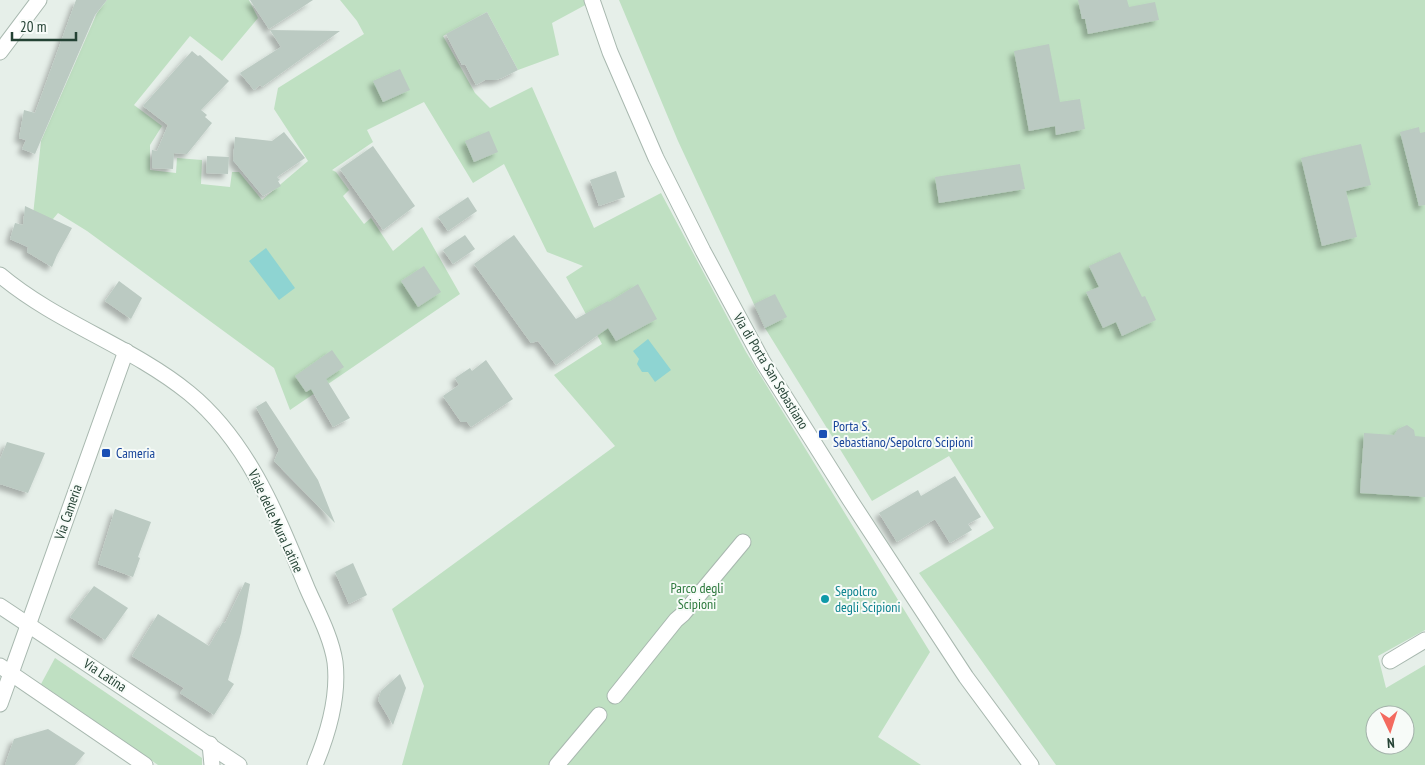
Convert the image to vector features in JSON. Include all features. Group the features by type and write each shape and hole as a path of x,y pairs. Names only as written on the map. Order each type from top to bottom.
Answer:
{"street":[{"path":"0,52 39,0"},
{"name":"Via di Porta San Sebastiano","path":"592,0 610,52 656,158 763,362 966,678 1031,765"},
{"name":"Viale delle Mura Latine","path":"0,275 24,293 126,351 188,392 220,423 246,458 269,499 332,648 335,663 334,695 330,720 315,765"},
{"name":"Via Cameria","path":"0,704 5,670 29,625 126,351"},
{"path":"615,696 676,620 684,614 744,542"},
{"name":"Via Latina","path":"0,606 239,765"},
{"path":"1390,661 1425,640"},
{"path":"5,670 145,765"},
{"path":"558,765 599,715"},
{"path":"210,744 212,765"}],"green space":[{"name":"Parco degli Scipioni","path":"107,0 249,0 258,18 222,61 190,36 134,105 162,126 150,145 150,170 176,173 177,158 202,160 201,184 230,187 232,172 239,172 262,200 308,161 274,109 278,88 364,34 357,21 340,0 588,0 589,3 552,23 559,55 518,70 487,12 443,36 475,93 490,108 532,87 594,228 661,193 746,352 930,652 878,737 921,765 402,765 424,686 392,609 615,446 554,375 602,344 566,277 583,266 547,252 504,164 473,183 424,102 367,130 373,142 332,170 336,172 349,190 343,196 364,224 371,218 393,251 422,227 460,294 290,410 274,368 87,231 58,213 48,225 33,215 41,141 97,13"},
{"path":"619,0 1425,0 1425,630 1378,656 1386,688 1425,665 1425,765 1056,765 919,573 994,528 949,456 872,501 765,328 678,141"},
{"path":"55,658 202,758 202,765 158,765 41,684"}],"water":[{"path":"266,248 295,288 279,300 249,261"},
{"path":"648,339 671,370 655,382 648,372 642,372 637,364 639,359 633,351"}],"building":[{"path":"76,0 107,0 95,15 35,154 22,149 26,140 19,138 24,110 35,113"},
{"path":"250,0 313,0 269,29"},
{"path":"1078,0 1127,0 1129,7 1155,2 1159,20 1088,34 1085,19 1082,19"},
{"path":"487,12 518,70 502,78 485,80 476,85 465,64 462,65 446,34"},
{"path":"270,30 340,31 262,87 260,85 254,90 240,73 281,47"},
{"path":"1049,44 1060,102 1080,99 1085,129 1056,135 1055,126 1029,131 1014,51"},
{"path":"192,51 198,56 200,55 229,81 201,110 212,123 187,154 174,153 173,169 152,168 152,150 157,151 168,125 143,106"},
{"path":"400,69 410,90 383,102 373,81"},
{"path":"1419,127 1420,133 1425,132 1425,205 1419,206 1400,132"},
{"path":"489,131 498,152 474,162 465,141"},
{"path":"284,132 305,158 277,177 280,180 278,181 281,186 263,196 233,160 235,137 272,141"},
{"path":"1361,144 1371,185 1346,191 1357,237 1322,246 1301,158"},
{"path":"373,146 415,206 383,230 340,169"},
{"path":"207,156 229,157 228,174 206,173"},
{"path":"1020,164 1025,189 939,203 935,177"},
{"path":"616,171 625,197 599,206 590,180"},
{"path":"468,197 477,211 448,231 438,217"},
{"path":"25,206 72,228 52,267 27,252 28,247 10,239 15,223 23,225"},
{"path":"465,235 475,249 453,264 443,250"},
{"path":"514,235 576,319 638,284 657,319 616,341 608,328 556,365 538,341 531,343 474,264"},
{"path":"1120,252 1142,297 1145,296 1156,320 1122,336 1116,322 1103,328 1086,292 1099,287 1089,266"},
{"path":"424,266 441,292 418,307 401,281"},
{"path":"119,281 142,298 131,319 105,301"},
{"path":"775,294 787,317 765,328 754,304"},
{"path":"332,350 344,367 326,379 350,418 333,427 311,389 306,392 295,376"},
{"path":"486,360 513,399 471,427 467,422 461,422 443,396 459,385 455,378 470,368 472,371"},
{"path":"266,401 318,480 335,523 274,461 279,450 256,407"},
{"path":"1407,425 1414,430 1415,436 1425,437 1425,497 1360,493 1364,433 1394,435 1398,429"},
{"path":"7,442 45,453 28,493 0,484 0,459"},
{"path":"955,476 981,517 968,524 972,530 950,543 935,519 897,542 879,513 918,490 921,496"},
{"path":"115,509 151,522 133,577 98,564"},
{"path":"353,563 367,595 349,604 335,572"},
{"path":"245,582 250,584 241,633 228,680 234,684 214,715 180,693 184,688 132,656 158,614 209,646 223,622 225,623"},
{"path":"94,586 128,608 105,640 70,617"},
{"path":"400,674 406,688 393,725 378,700 381,691"},
{"path":"48,729 85,753 75,765 5,765 14,739"}],"place":[{"name":"Porta S. Sebastiano/Sepolcro Scipioni","path":"823,434"},
{"name":"Cameria","path":"106,453"},
{"name":"Sepolcro degli Scipioni","path":"825,599"}]}
